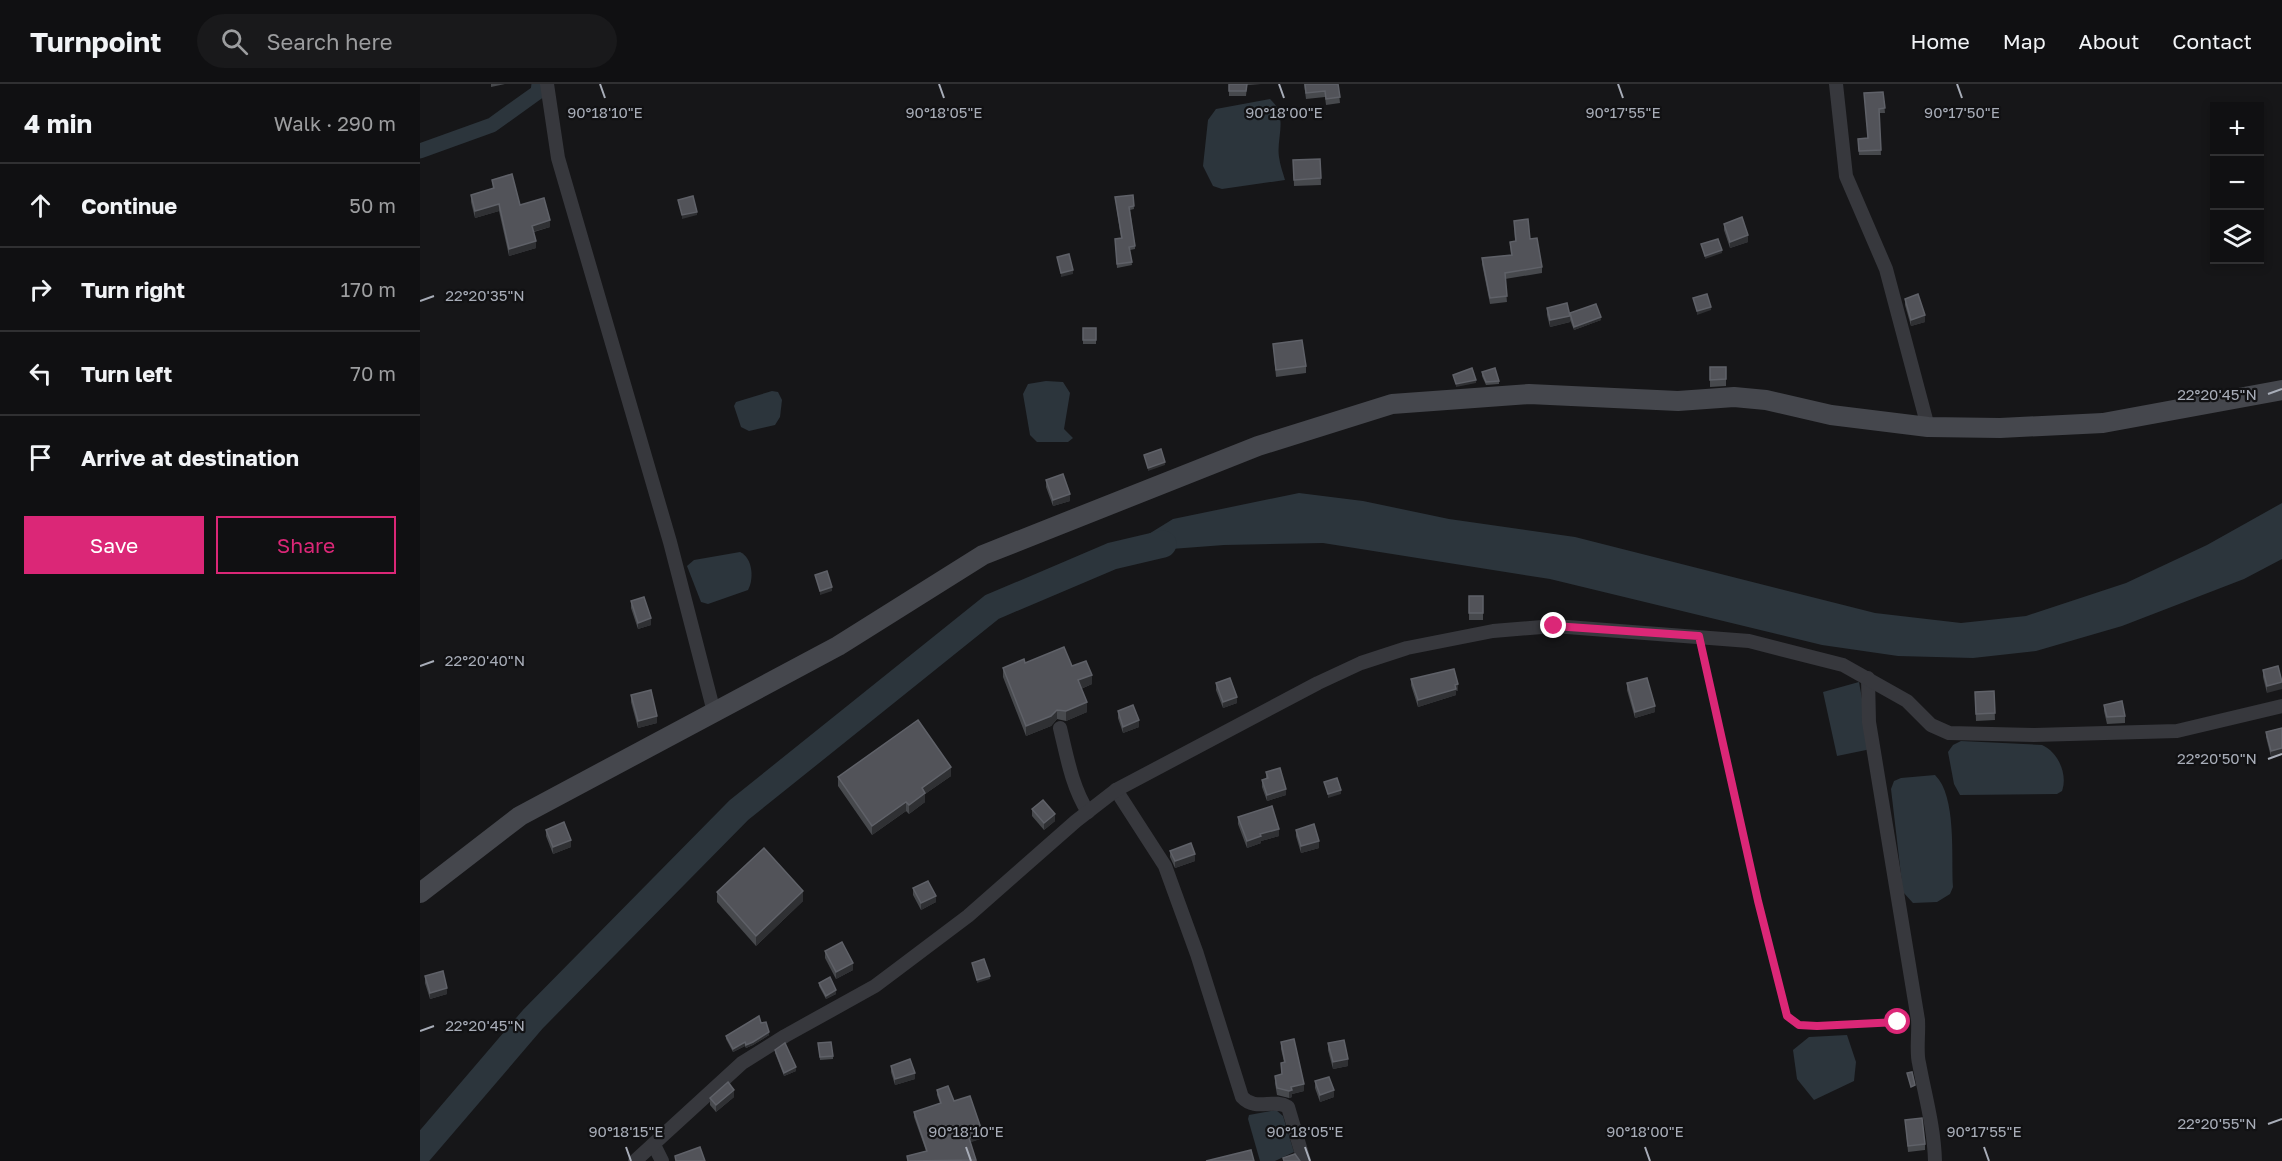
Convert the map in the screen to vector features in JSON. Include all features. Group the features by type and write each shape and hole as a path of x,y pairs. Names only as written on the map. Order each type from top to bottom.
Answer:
{"street":[{"path":"547,84 558,158 670,542 714,712"},
{"path":"1836,84 1846,176 1886,269 1928,427"},
{"path":"420,893 520,816 838,646 983,555 1258,446 1392,404 1529,394 1678,401 1734,397 1766,400 1830,415 1928,427 2000,428 2103,423 2282,390"},
{"path":"635,1161 742,1063 891,974 968,916 1116,790 1318,683 1361,663 1407,648 1494,631 1554,626 1749,641 1843,664 1915,706 1931,725 1949,733 2034,735 2177,730 2282,706"},
{"path":"1868,678 1869,722 1918,1020 1920,1042 1918,1060 1932,1120 1935,1161"},
{"path":"1060,728 1080,800 1088,812"},
{"path":"1116,790 1165,866 1197,954 1242,1097 1255,1106 1282,1103 1288,1107 1304,1161"},
{"path":"654,1145 662,1161"}],"path":[{"path":"1699,636 1758,901 1787,1016 1799,1025 1817,1026 1918,1020"}],"shaded area":[{"path":"1270,99 1279,113 1279,157 1285,180 1222,189 1213,186 1203,166 1208,120 1216,109"},
{"path":"1046,381 1063,382 1070,393 1064,429 1073,438 1068,442 1037,442 1030,435 1023,394 1028,384"},
{"path":"772,391 778,392 782,400 780,417 775,425 749,431 741,427 734,406 736,402"},
{"path":"1299,493 1363,501 1449,519 1575,537 1875,613 1961,623 2026,616 2126,583 2207,545 2282,503 2282,559 2244,579 2122,626 2036,651 1973,658 1898,656 1822,645 1550,579 1323,543 1224,545 1118,553 1173,519"},
{"path":"740,552 750,564 751,580 748,590 708,604 701,602 687,566 694,560"},
{"path":"1859,682 1871,749 1837,756 1823,692"},
{"path":"1961,741 2042,745 2053,753 2060,764 2064,778 2062,791 2057,794 1960,795 1954,784 1948,752 1953,745"},
{"path":"1935,775 1947,797 1950,812 1953,887 1950,894 1937,902 1913,903 1903,892 1891,789 1894,781 1901,778"},
{"path":"1847,1035 1856,1062 1854,1081 1814,1100 1797,1079 1793,1050 1809,1037"},
{"path":"1276,1110 1283,1116 1294,1152 1275,1161 1260,1161 1248,1119 1249,1115"}],"building":[{"path":"1229,84 1247,84 1246,91 1229,91"},
{"path":"1305,84 1338,84 1340,97 1326,99 1325,91 1306,93"},
{"path":"1883,92 1885,108 1879,109 1881,150 1859,151 1858,139 1868,138 1864,93"},
{"path":"1320,159 1321,178 1294,180 1293,160"},
{"path":"512,174 520,205 544,198 550,220 532,226 536,241 509,249 499,204 475,211 471,195 494,188 492,180"},
{"path":"1133,195 1134,206 1129,207 1135,246 1129,247 1132,262 1117,264 1115,239 1122,238 1115,197"},
{"path":"693,196 697,212 682,215 678,200"},
{"path":"1742,217 1748,235 1730,242 1724,224"},
{"path":"1528,219 1530,239 1537,238 1542,267 1505,273 1507,296 1490,298 1482,258 1512,255 1510,242 1516,241 1514,221"},
{"path":"1718,239 1722,250 1705,256 1701,244"},
{"path":"1069,254 1073,270 1061,273 1057,257"},
{"path":"1707,294 1711,307 1697,311 1693,298"},
{"path":"1918,294 1925,315 1911,320 1905,299"},
{"path":"1567,303 1570,316 1550,320 1547,308"},
{"path":"1596,304 1601,317 1574,327 1570,313"},
{"path":"1083,328 1096,328 1096,340 1083,340"},
{"path":"1302,340 1306,366 1276,370 1273,344"},
{"path":"1710,367 1726,367 1726,379 1710,380"},
{"path":"1472,368 1476,380 1456,384 1453,375"},
{"path":"1495,368 1499,381 1486,382 1482,372"},
{"path":"1161,449 1165,462 1148,468 1144,455"},
{"path":"1063,474 1070,494 1053,500 1046,480"},
{"path":"827,571 832,587 820,591 815,575"},
{"path":"1469,596 1483,596 1483,613 1469,613"},
{"path":"644,597 651,618 638,623 631,601"},
{"path":"1064,647 1072,666 1086,661 1092,675 1078,680 1087,702 1066,711 1057,710 1051,716 1026,726 1003,668 1024,659 1025,663"},
{"path":"2278,666 2282,682 2267,686 2263,670"},
{"path":"1454,669 1458,684 1455,685 1456,689 1418,700 1411,679"},
{"path":"1230,678 1237,697 1223,702 1216,683"},
{"path":"1647,678 1655,706 1635,712 1627,683"},
{"path":"651,690 657,716 638,721 631,695"},
{"path":"1994,691 1995,713 1976,714 1975,692"},
{"path":"2122,701 2125,716 2107,717 2104,705"},
{"path":"1133,705 1139,720 1123,727 1118,711"},
{"path":"918,720 951,767 922,788 925,793 909,805 906,802 872,826 838,777"},
{"path":"2282,728 2282,748 2271,751 2266,732"},
{"path":"1280,768 1286,789 1267,795 1262,780 1268,778 1266,772"},
{"path":"1337,778 1341,790 1328,794 1324,782"},
{"path":"1043,800 1055,814 1044,823 1032,809"},
{"path":"1272,806 1279,829 1260,834 1261,836 1247,841 1238,817"},
{"path":"564,822 571,840 553,847 546,830"},
{"path":"1314,824 1319,841 1301,846 1296,830"},
{"path":"1191,843 1195,854 1175,861 1170,851"},
{"path":"764,848 803,891 756,936 717,892"},
{"path":"928,881 936,896 921,903 913,888"},
{"path":"842,942 853,963 836,972 825,951"},
{"path":"984,959 990,976 977,980 972,963"},
{"path":"443,971 447,988 430,993 425,976"},
{"path":"830,977 836,990 826,996 819,983"},
{"path":"759,1016 761,1023 766,1022 769,1032 753,1042 746,1045 745,1042 733,1049 726,1036"},
{"path":"1294,1039 1304,1084 1291,1087 1292,1090 1289,1091 1277,1088 1275,1076 1282,1074 1281,1063 1285,1062 1281,1042"},
{"path":"1344,1040 1348,1059 1333,1062 1328,1043"},
{"path":"831,1042 833,1056 820,1057 818,1043"},
{"path":"785,1043 796,1067 784,1073 775,1050"},
{"path":"910,1059 915,1073 895,1079 891,1066"},
{"path":"1912,1072 1915,1085 1911,1087 1907,1073"},
{"path":"1329,1077 1334,1090 1320,1095 1315,1081"},
{"path":"728,1082 734,1090 716,1105 710,1098"},
{"path":"948,1086 954,1101 970,1096 983,1134 969,1138 976,1160 908,1161 907,1156 927,1151 914,1112 941,1103 937,1090"},
{"path":"1922,1118 1925,1144 1908,1146 1905,1120"},
{"path":"700,1147 705,1161 676,1161 675,1156"},
{"path":"1251,1150 1254,1161 1206,1161"},
{"path":"1295,1154 1300,1161 1284,1161 1283,1158"}],"waterway":[{"path":"420,151 492,125 538,92 539,84"},
{"path":"420,1151 533,1019 739,810 992,607 1112,556 1163,544"}],"route":[{"path":"1554,626 1699,636 1758,901 1787,1016 1799,1025 1817,1026 1898,1022"}]}
